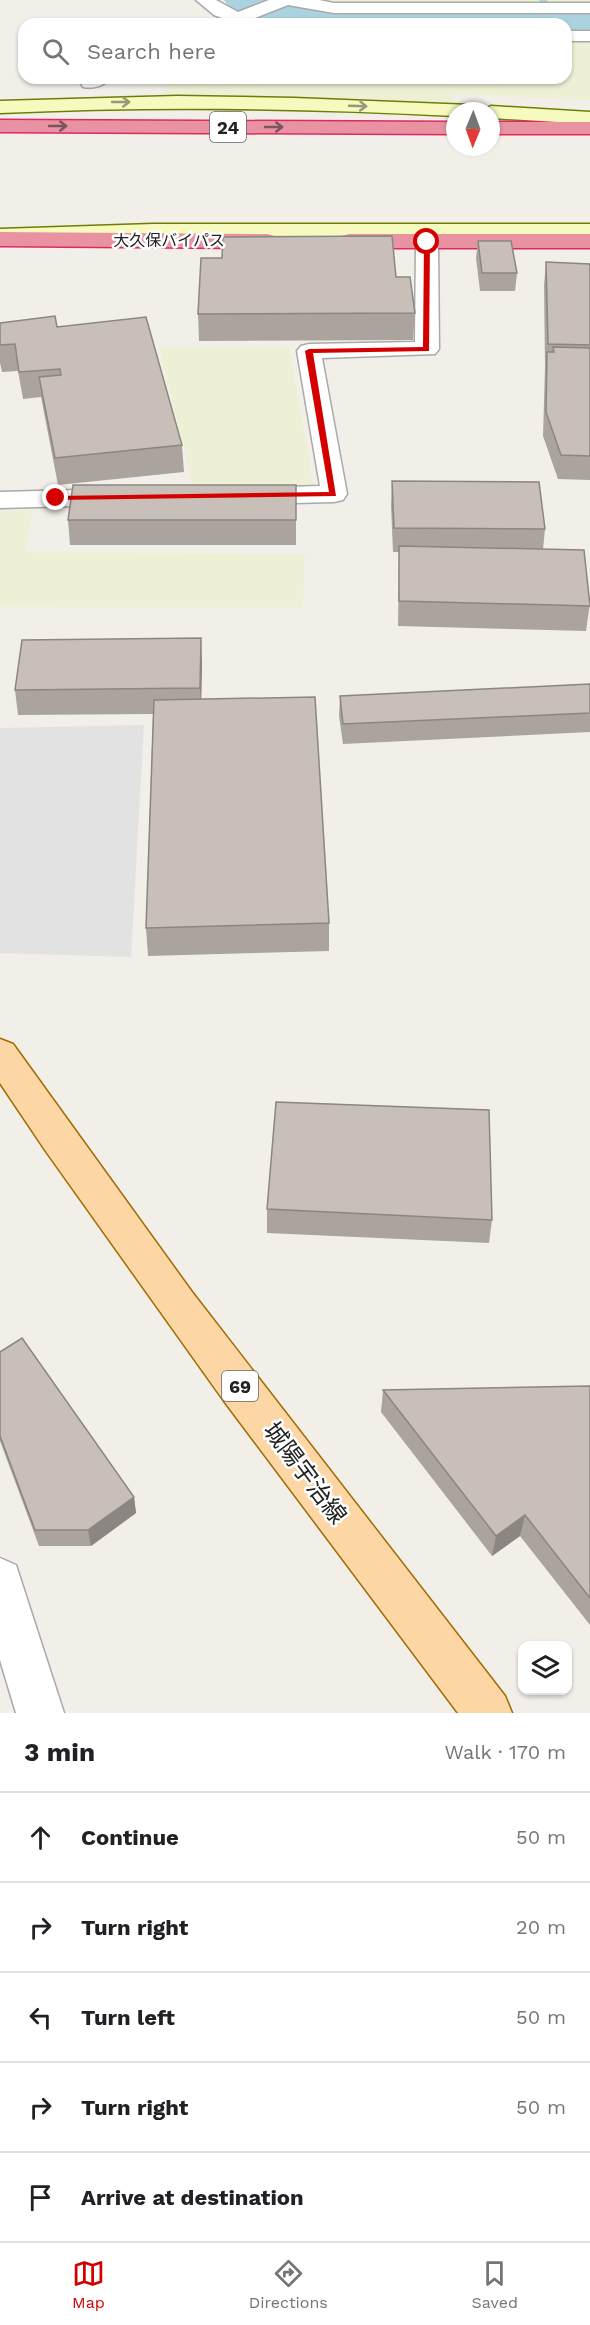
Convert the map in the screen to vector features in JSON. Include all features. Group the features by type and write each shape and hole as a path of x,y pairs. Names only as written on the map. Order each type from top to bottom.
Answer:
{"highway":[{"name":"24","path":"0,126 446,128"},
{"path":"500,128 590,128"},
{"name":"大久保バイパス","path":"0,239 590,241"}],"main road":[{"path":"0,107 95,102 194,101 446,110"},
{"path":"500,113 590,118"},
{"path":"0,239 153,230 590,230"},
{"name":"城陽宇治線","path":"0,1054 58,1140 257,1409 488,1713"}],"street":[{"path":"205,0 237,18"},
{"path":"248,18 285,0"},
{"path":"290,0 334,8 590,8"},
{"path":"572,36 590,36"},
{"path":"230,496 334,494 309,351 427,349 427,242"},
{"path":"0,500 137,497"},
{"path":"0,1581 40,1713"}],"green space":[{"path":"323,0 590,0 590,5 340,3"},
{"path":"572,42 590,42 590,100 453,94 454,102 164,93 168,84 572,84"},
{"path":"159,347 289,347 314,485 193,485"},
{"path":"33,510 25,552 305,554 303,608 0,607 0,511"}],"shaded area":[{"path":"144,725 131,957 0,953 0,728"}],"building":[{"path":"392,236 396,277 410,277 415,313 198,314 201,258 222,258 223,237"},
{"path":"478,241 511,241 517,273 482,273"},
{"path":"546,262 590,264 590,345 548,344"},
{"path":"55,316 57,327 146,317 182,445 55,458 39,377 61,375 60,369 19,372 15,344 0,345 0,323"},
{"path":"553,347 590,348 590,456 561,455 546,412 547,352 554,352"},
{"path":"392,481 539,482 545,529 394,528"},
{"path":"73,485 296,485 296,520 68,520"},
{"path":"399,546 584,550 590,606 399,601"},
{"path":"201,638 200,688 15,690 22,640"},
{"path":"590,684 590,713 343,724 340,696"},
{"path":"315,697 329,923 146,928 154,700"},
{"path":"276,1102 489,1110 492,1220 267,1209"},
{"path":"22,1338 134,1497 88,1530 35,1530 0,1436 0,1352"},
{"path":"590,1386 590,1598 525,1515 496,1536 383,1390"}],"waterway":[{"path":"246,0 267,12 296,18"},
{"path":"543,0 552,18"},
{"path":"572,23 590,23"}],"route":[{"path":"56,498 334,494 309,351 427,349 427,242"}]}
